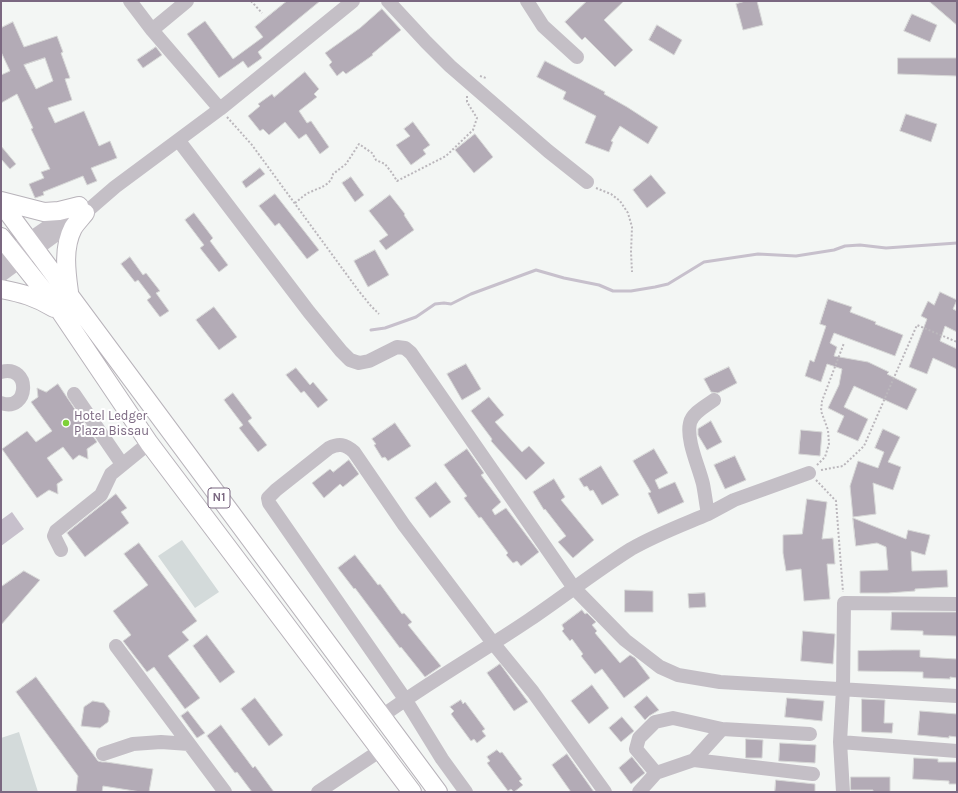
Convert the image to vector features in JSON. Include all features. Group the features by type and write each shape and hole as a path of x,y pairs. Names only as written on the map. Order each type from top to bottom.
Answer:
{"main road":[{"path":"1,202 44,212 82,209"},
{"name":"N1","path":"1,202 32,244 65,304 149,443 412,792"},
{"path":"1,288 65,304 68,245 73,228 82,209"},
{"name":"N1","path":"1,237 11,257 65,304 382,716 438,792"}],"street":[{"path":"130,1 152,30 220,109"},
{"path":"152,30 187,1"},
{"path":"1,275 11,257 115,187 179,140 220,109 353,1"},
{"path":"388,1 426,42 474,86 548,151 587,182"},
{"path":"527,1 543,26 577,57"},
{"path":"179,140 309,312 350,360 359,363 369,361 397,347 405,348 411,353 574,588 625,640 646,657 660,667 678,675 720,682 957,696"},
{"path":"1,372 10,371 18,374 23,382 24,390 22,395 14,403 3,404"},
{"path":"74,394 122,464"},
{"path":"708,514 703,486 692,445 690,423 695,415 714,400"},
{"path":"61,550 54,536 56,531 101,495 111,474 149,443"},
{"path":"466,792 442,759 405,699 269,503 268,498 272,494 329,448 335,445 342,444 354,452 404,525 493,643 537,698 605,792"},
{"path":"382,716 405,699 530,620 607,564 636,547 668,530 708,514 734,500 809,473"},
{"path":"843,792 840,742 843,689 844,603 957,604"},
{"path":"116,646 225,792"},
{"path":"656,773 636,748 639,738 655,722 673,718 722,729 810,734"},
{"path":"694,760 722,729"},
{"path":"103,754 133,744 161,742 189,744"},
{"path":"840,742 957,751"},
{"path":"318,792 381,750"},
{"path":"639,792 656,773 694,760 813,774"}],"path":[{"path":"247,1 251,1 262,13"},
{"path":"295,203 309,193 328,184 332,179 333,174 346,164 358,144 372,153 376,160 385,164 396,181 446,156 472,130 476,118 467,102 467,93 474,86 480,76 486,78"},
{"path":"220,109 252,145 358,290 379,314"},
{"path":"587,182 597,189 611,194 620,201 628,213 632,227 632,272"},
{"path":"809,473 843,466 864,446 917,325 957,342"},
{"path":"809,473 825,457 829,444 828,430 821,411 822,401 844,343"},
{"path":"809,473 836,501 844,603"}],"shaded area":[{"path":"12,512 24,529 1,546 1,520"},
{"path":"182,540 219,592 195,608 158,556"},
{"path":"19,732 38,792 1,792 1,738"}],"building":[{"path":"287,1 320,1 258,52 262,58 248,68 243,61 219,78 187,34 205,21 233,59 263,37 255,27"},
{"path":"587,1 624,1 604,20 633,50 615,67 585,37 582,40 565,22"},
{"path":"746,1 757,1 763,25 743,30 736,4"},
{"path":"929,1 957,1 957,25"},
{"path":"382,9 401,30 372,54 373,55 346,74 343,71 337,76 329,65 332,62 325,53 360,28"},
{"path":"912,14 937,25 930,42 904,31"},
{"path":"13,22 24,47 57,36 63,52 61,53 70,78 65,79 72,100 48,108 55,123 84,111 99,146 110,141 117,158 91,168 97,181 87,185 83,176 43,192 44,195 35,198 29,184 44,178 41,172 50,169 31,129 33,128 17,94 1,103 1,75 10,71 1,52 1,28","holes":["45,58 53,81 36,89 24,65"]},
{"path":"657,25 682,40 674,55 649,40"},
{"path":"156,47 162,55 143,68 137,60"},
{"path":"898,58 957,58 957,76 898,74"},
{"path":"545,61 605,92 604,94 658,127 648,144 620,126 611,141 613,142 609,152 585,143 596,116 563,99 566,92 537,77"},
{"path":"305,72 319,89 314,94 317,97 299,111 307,123 311,121 329,147 320,154 306,134 299,139 285,122 269,135 263,129 260,131 248,116 260,106 258,104 272,94 274,97"},
{"path":"906,114 937,124 931,142 900,131"},
{"path":"413,122 430,145 423,150 426,154 411,165 396,145 410,136 404,129"},
{"path":"475,134 493,157 474,173 455,150"},
{"path":"1,146 16,164 10,169 1,159"},
{"path":"260,168 265,174 246,188 242,182"},
{"path":"651,175 666,193 647,208 633,190"},
{"path":"351,177 364,195 355,202 342,183"},
{"path":"275,194 319,250 307,259 279,223 275,226 259,206"},
{"path":"390,195 405,214 404,215 414,230 386,250 379,241 388,235 369,211"},
{"path":"194,213 213,238 210,241 228,265 219,272 200,248 204,245 185,220"},
{"path":"375,250 389,275 368,287 354,261"},
{"path":"130,257 143,275 146,273 160,291 156,293 169,311 160,317 147,300 151,297 138,280 135,282 121,264"},
{"path":"940,292 957,300 953,309 957,311 957,332 945,326 940,341 957,349 957,369 933,358 927,374 909,367 927,319 921,316 928,301 934,305"},
{"path":"828,299 852,307 850,312 903,335 895,356 834,333 830,343 837,347 834,356 868,362 889,372 887,374 917,389 907,410 854,386 844,407 868,419 858,441 837,432 844,416 828,408 839,385 842,369 827,364 821,382 805,376 810,360 814,362 826,326 820,324"},
{"path":"214,307 237,337 219,350 196,320"},
{"path":"466,364 481,389 462,400 447,374"},
{"path":"729,367 737,383 718,393 711,392 704,379"},
{"path":"296,368 310,385 313,382 328,400 318,408 304,391 301,393 286,375"},
{"path":"58,384 97,442 87,449 88,459 79,455 73,460 63,447 47,458 63,480 57,484 58,494 49,490 37,498 2,449 27,431 36,442 52,431 31,402 38,397 37,388 46,392"},
{"path":"233,393 252,418 248,421 267,445 258,452 239,428 243,425 224,400"},
{"path":"489,397 504,415 495,422 522,452 529,446 545,463 526,480 491,441 492,439 471,411"},
{"path":"711,421 722,442 707,450 698,435 698,429"},
{"path":"395,423 411,446 388,461 385,457 382,458 374,445 376,444 372,439"},
{"path":"883,429 900,437 888,462 901,467 893,490 873,483 876,514 853,517 850,486 858,461 878,468 884,452 875,448"},
{"path":"801,430 822,432 820,456 799,454"},
{"path":"467,449 484,473 481,475 501,502 492,510 495,515 506,508 539,552 521,566 517,561 513,563 506,555 508,553 481,517 479,518 464,498 467,496 444,465"},
{"path":"654,449 668,473 655,480 659,489 675,482 684,502 658,514 648,493 651,492 633,461"},
{"path":"735,456 746,480 725,489 714,465"},
{"path":"349,460 359,474 343,487 340,484 324,498 312,483 330,469 333,472"},
{"path":"601,466 619,495 602,505 593,490 590,491 587,486 584,487 579,479"},
{"path":"554,479 565,497 561,500 594,540 573,558 558,542 566,536 545,509 544,510 533,492"},
{"path":"436,482 451,502 430,518 415,498"},
{"path":"116,494 127,508 121,512 129,523 85,557 67,533"},
{"path":"807,499 827,502 822,539 833,538 835,564 827,564 830,599 804,601 801,569 786,571 783,553 783,535 802,534"},
{"path":"853,518 906,539 908,530 930,535 925,555 911,551 912,571 947,570 948,587 915,589 915,591 888,593 860,593 860,571 888,570 886,547 877,543 856,546"},
{"path":"139,543 197,621 182,632 189,640 168,656 200,698 185,709 154,667 147,672 123,641 131,635 113,611 148,585 124,554"},
{"path":"355,555 378,585 380,584 402,614 404,613 412,622 408,625 441,666 425,677 401,647 400,648 338,568"},
{"path":"24,571 40,580 1,625 1,587"},
{"path":"625,590 653,591 653,612 625,612"},
{"path":"705,593 706,607 689,608 688,594"},
{"path":"582,610 596,622 592,625 597,631 595,633 620,663 630,655 635,658 650,678 624,698 602,669 595,674 581,656 583,654 572,639 570,641 562,631 564,629 562,625"},
{"path":"892,612 957,612 957,636 923,635 923,631 891,630"},
{"path":"803,631 835,634 833,664 801,661"},
{"path":"207,635 235,672 220,683 193,646"},
{"path":"920,650 920,657 957,659 957,678 923,678 923,672 858,671 858,651"},
{"path":"500,664 528,702 514,711 487,673"},
{"path":"36,677 98,761 153,769 149,792 103,786 102,792 76,792 78,776 16,692"},
{"path":"592,685 609,708 589,724 571,701"},
{"path":"647,696 659,710 645,720 634,707"},
{"path":"255,698 283,735 269,746 241,709"},
{"path":"787,698 824,701 822,721 785,717"},
{"path":"862,699 885,700 884,723 893,723 892,733 862,732"},
{"path":"461,700 463,704 465,702 485,729 482,731 486,736 477,743 474,739 471,741 451,714 454,711 450,707"},
{"path":"93,701 104,703 110,711 108,722 100,728 81,726 84,707"},
{"path":"188,711 205,733 197,738 181,716"},
{"path":"920,711 957,714 957,737 949,736 949,738 918,735"},
{"path":"622,717 634,731 621,742 609,728"},
{"path":"221,725 253,768 255,766 274,792 252,792 237,772 235,773 207,736"},
{"path":"746,739 763,740 762,758 746,758"},
{"path":"780,743 816,745 815,763 779,761"},
{"path":"497,750 500,753 502,752 522,779 519,781 523,785 514,792 511,789 508,791 487,763 490,761 487,757"},
{"path":"567,754 594,792 571,792 552,765"},
{"path":"632,757 645,773 631,784 619,768"},
{"path":"914,758 938,759 938,762 957,762 957,784 949,784 949,781 913,779"},
{"path":"851,777 890,777 890,792 851,790"},
{"path":"776,780 815,784 815,792 775,792"}],"waterway":[{"path":"371,330 385,328 416,317 435,304 451,304 471,294 536,270 564,278 599,285 613,291 631,291 668,284 704,262 758,254 796,256 834,250 845,246 860,245 886,248 957,243"}],"place":[{"name":"Hotel Ledger Plaza Bissau","path":"66,423"}]}
